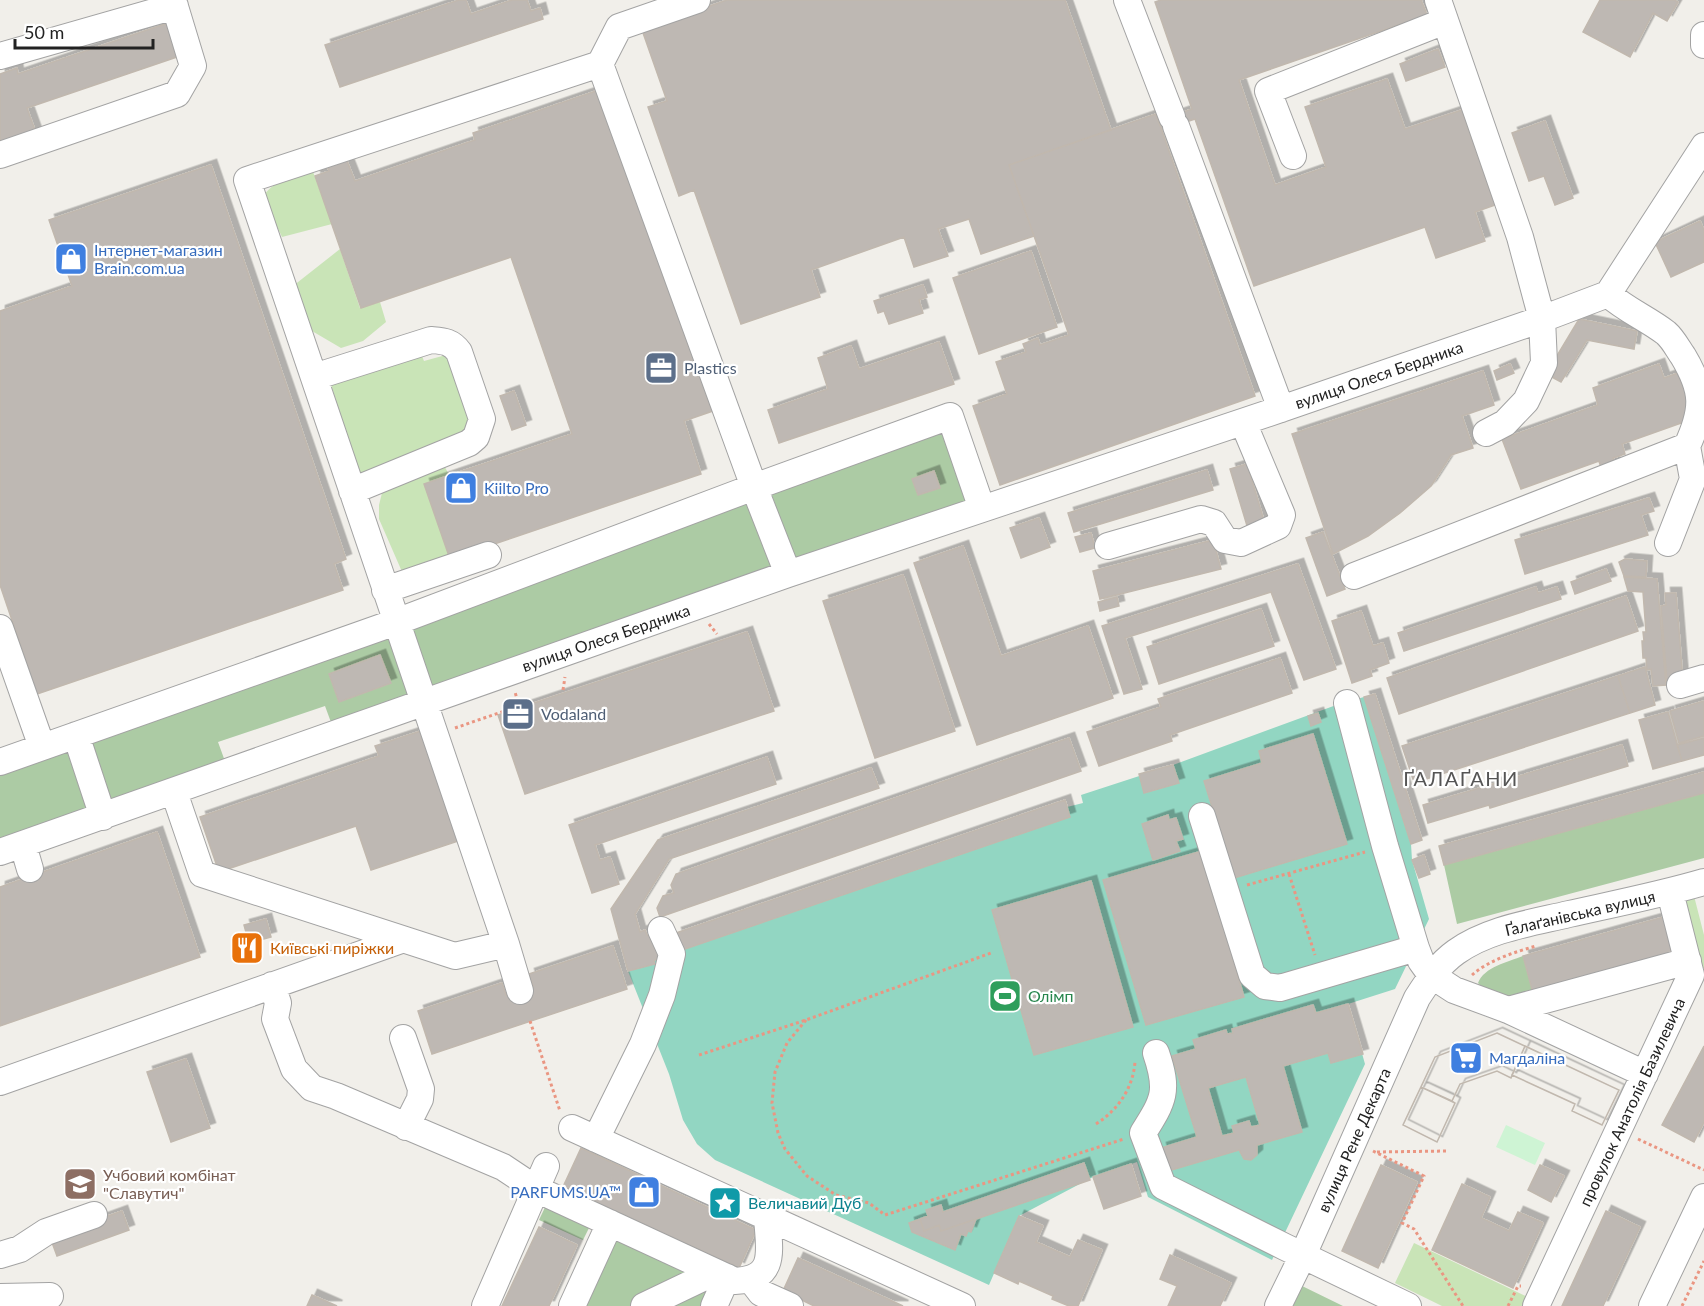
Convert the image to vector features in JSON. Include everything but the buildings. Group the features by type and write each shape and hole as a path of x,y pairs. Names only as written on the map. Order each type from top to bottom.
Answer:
{"street":[{"path":"519,991 506,944 247,180 600,64 619,27 697,0"},
{"path":"1127,0 1281,409"},
{"path":"0,56 174,3 193,66 177,94 0,155"},
{"path":"1293,156 1269,91 1442,10 1520,237 1542,319 1544,363 1526,401 1505,423 1486,434"},
{"path":"1704,35 1704,45"},
{"path":"600,64 754,487 788,574"},
{"path":"1354,576 1687,446 1699,425 1704,401 1693,370 1667,334 1622,307 1608,294 1704,146"},
{"name":"вулиця Олеся Бердника","path":"12,848 788,574 1243,422 1608,294"},
{"path":"314,377 431,340 446,341 455,346 459,352 482,419 476,437 469,443 352,491"},
{"path":"0,762 396,622 950,416 981,509"},
{"path":"1108,546 1201,519 1214,523 1225,540 1241,543 1278,526 1282,515 1243,422"},
{"path":"1668,543 1693,478 1687,446"},
{"path":"385,590 488,555"},
{"path":"0,628 42,747"},
{"path":"1680,685 1704,678"},
{"path":"1347,703 1385,846 1420,961 1431,975 1454,990 1508,1010 1644,1074"},
{"path":"76,735 103,817"},
{"path":"174,792 202,874 455,956 506,944"},
{"path":"1202,816 1252,975 1265,986 1280,988 1416,948"},
{"path":"12,848 30,869"},
{"name":"Ґалаґанівська вулиця","path":"1431,975 1454,953 1469,944 1510,927 1670,892 1704,882"},
{"path":"1508,1010 1694,969 1670,892"},
{"path":"596,1139 643,1044 662,995 672,954 662,930"},
{"path":"0,1082 401,940"},
{"name":"провулок Анатолія Базилевича","path":"1536,1306 1694,969"},
{"name":"вулиця Рене Декарта","path":"1278,1306 1303,1255 1417,998 1431,975"},
{"path":"272,985 278,1003 275,1018 294,1069 312,1088 336,1096 502,1167 536,1189 731,1276 790,1306"},
{"path":"403,1038 421,1089 420,1099 406,1127"},
{"path":"1146,1056 1165,1079 1160,1107 1143,1133 1163,1186 1408,1306"},
{"path":"567,1121 596,1139 962,1306"},
{"path":"485,1306 546,1166"},
{"path":"1652,1306 1704,1197"},
{"path":"0,1255 20,1249 46,1232 94,1215"},
{"path":"644,1306 731,1276 765,1270 769,1259 767,1217"},
{"path":"572,1306 610,1223"},
{"path":"0,1269 6,1296 51,1296"},
{"path":"714,1306 731,1276"}],"path":[{"path":"450,729 519,706 514,690"},
{"path":"1225,892 1385,846"},
{"path":"1288,874 1322,976"},
{"path":"1454,990 1480,968 1518,951 1540,945"},
{"path":"699,1055 806,1020 991,953"},
{"path":"806,1020 787,1043 775,1072 772,1103 778,1133 786,1149 807,1176 836,1195 869,1203 885,1215 1143,1133"},
{"path":"530,1021 567,1121"},
{"path":"1096,1124 1110,1114 1126,1093 1146,1056"},
{"path":"1619,1130 1704,1170"},
{"path":"1368,1149 1424,1176 1402,1223 1414,1229 1463,1306"},
{"path":"1375,1152 1448,1151"},
{"path":"1682,1306 1704,1261"}],"green space":[{"path":"312,169 332,224 282,237 263,198 266,192 277,183"},
{"path":"340,249 360,308 380,302 386,322 363,341 341,348 312,331 293,286"},
{"path":"419,349 424,361 446,355 470,423 465,432 359,474 329,378"},
{"path":"945,428 969,504 796,562 770,490"},
{"path":"443,463 449,475 424,484 450,559 403,574 379,519 379,505 383,489"},
{"path":"749,498 775,568 428,691 405,626"},
{"path":"392,632 412,698 332,725 325,706 218,742 226,764 109,806 87,739"},
{"name":"Олімп","path":"1364,697 1411,844 1412,860 1429,919 1395,989 1348,1004 1365,1064 1272,1260 1148,1197 1137,1162 1093,1177 1019,1216 989,1285 715,1160 697,1144 683,1120 669,1074 628,971 682,950 1070,817 1067,807 1083,803 1081,795"},
{"path":"69,746 94,812 0,843 0,770"},
{"path":"1704,793 1704,858 1457,924 1444,865"},
{"path":"1693,892 1704,935 1704,968 1695,970 1678,896"},
{"path":"1523,956 1533,993 1496,994 1489,992 1478,983 1481,977 1491,969"},
{"path":"1506,1125 1545,1143 1535,1165 1496,1147"},
{"path":"548,1201 592,1222 583,1240 539,1220"},
{"path":"613,1236 720,1282 708,1306 580,1306"},
{"path":"1414,1243 1534,1300 1531,1306 1442,1306 1395,1283"},
{"path":"1298,1284 1343,1306 1288,1306"}],"place":[{"name":"Інтернет-магазин Brain.com.ua","path":"71,259"},
{"name":"Plastics","path":"661,368"},
{"name":"Kiilto Pro","path":"461,488"},
{"name":"Vodaland","path":"518,714"},
{"name":"Київські пиріжки","path":"247,948"},
{"name":"Олімп","path":"1005,996"},
{"name":"Магдаліна","path":"1466,1058"},
{"name":"Учбовий комбінат \"Славутич\"","path":"80,1184"},
{"name":"PARFUMS.UA™","path":"644,1192"},
{"name":"Величавий Дуб","path":"725,1203"}],"district":[{"name":"ҐАЛАҐАНИ","path":"1461,779"}]}
